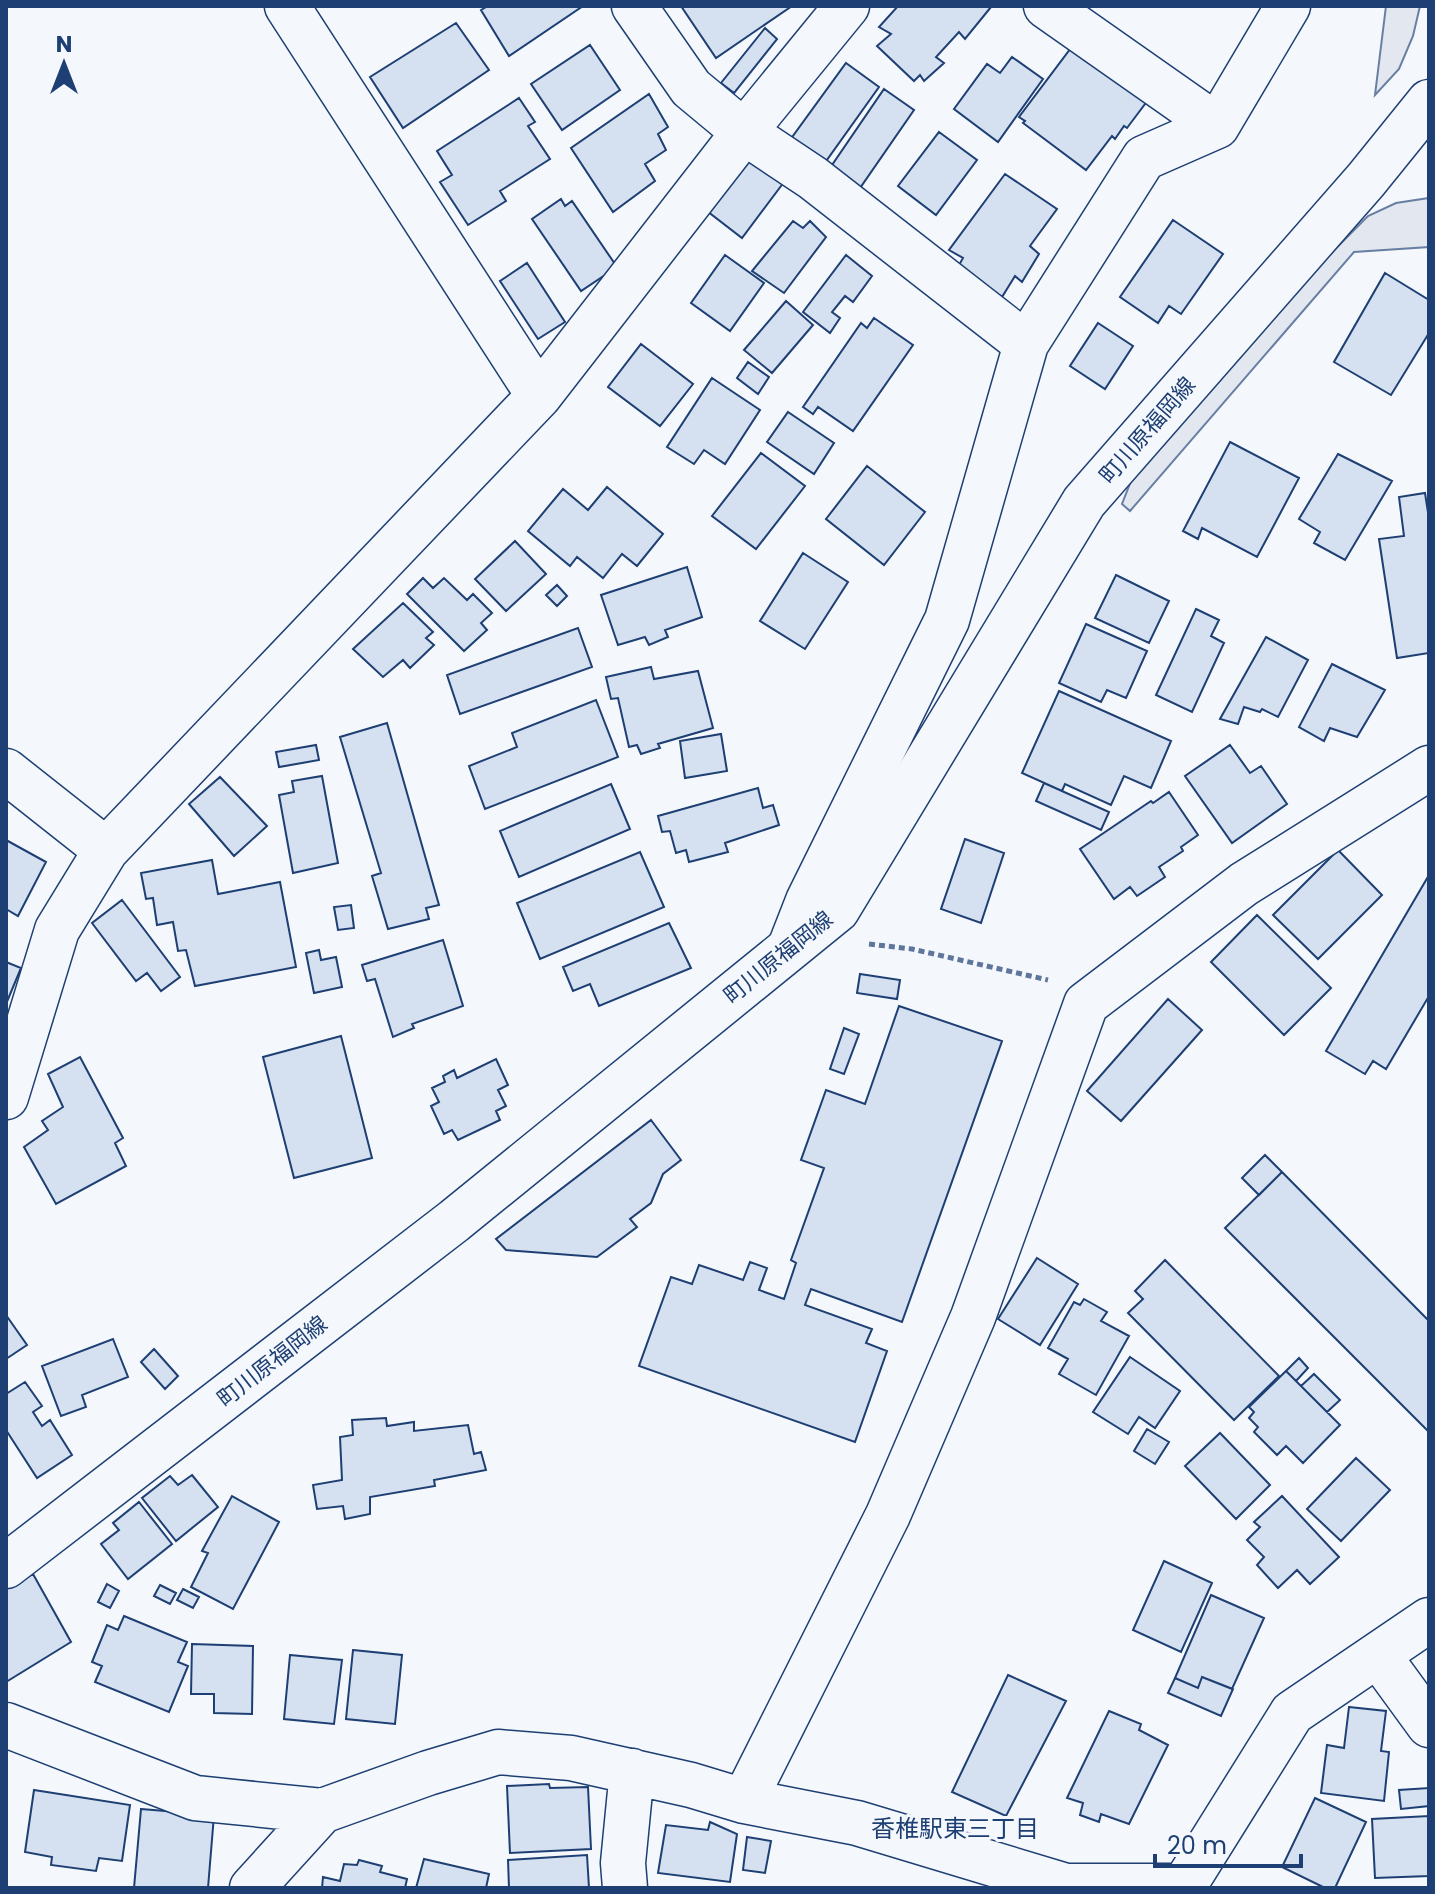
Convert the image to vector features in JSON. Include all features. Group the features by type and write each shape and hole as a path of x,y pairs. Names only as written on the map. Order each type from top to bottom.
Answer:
{"street":[{"path":"287,6 539,396"},
{"path":"634,6 691,88 744,132 813,178 1026,344"},
{"path":"6,1097 57,930 106,850 539,396 744,132 847,6"},
{"path":"1046,6 1217,126"},
{"path":"790,947 808,901 947,620 1026,344 1144,158 1217,126 1288,6"},
{"name":"町川原福岡線","path":"6,1566 454,1221 837,910 1084,502 1366,180 1429,102"},
{"path":"744,1801 888,1515 967,1331 1086,1004 1244,884 1429,768"},
{"path":"6,771 106,850"},
{"path":"6,1725 195,1798 322,1811 498,1752 571,1758 691,1785 744,1801 857,1823 1066,1886 1184,1887 1292,1713 1429,1620"},
{"path":"1378,1655 1429,1725"},
{"path":"625,1888 623,1863 632,1771"},
{"path":"252,1888 322,1811"}],"path":[{"path":"837,910 862,943 912,949 1067,984 1086,1004"}],"shaded area":[{"path":"1386,6 1420,6 1413,36 1399,69 1375,95"},
{"path":"1429,198 1429,247 1354,252 1130,511 1122,504 1133,476 1263,322 1368,216 1396,203"}],"building":[{"path":"488,6 583,6 509,56 481,10"},
{"path":"681,6 792,6 716,58"},
{"path":"898,6 991,7 965,39 959,32 936,57 944,63 924,81 920,75 914,81 877,46 891,34 879,27"},
{"path":"456,23 489,70 403,128 370,77"},
{"path":"765,28 777,39 734,93 721,83"},
{"path":"1077,40 1151,96 1127,128 1124,126 1115,139 1112,136 1086,170 1019,117"},
{"path":"590,45 620,90 562,130 531,84"},
{"path":"1012,57 1043,79 998,142 954,109 987,64 1000,73"},
{"path":"846,63 879,87 824,164 790,140"},
{"path":"884,89 914,110 860,188 830,168"},
{"path":"649,94 668,127 658,134 666,150 645,164 655,181 613,212 571,148"},
{"path":"519,98 535,122 528,126 550,159 500,191 506,201 468,225 440,182 452,175 437,151"},
{"path":"939,132 977,160 936,215 898,186"},
{"path":"758,143 793,170 742,238 707,211"},
{"path":"1005,174 1057,209 1030,246 1039,254 1022,282 1015,276 1002,297 958,267 963,258 949,250"},
{"path":"561,199 565,206 572,201 617,267 581,291 532,219"},
{"path":"1173,220 1223,254 1181,314 1169,306 1158,323 1120,297"},
{"path":"793,221 803,228 810,221 826,237 784,293 752,271"},
{"path":"725,255 764,283 730,331 691,303"},
{"path":"846,255 872,276 853,302 845,296 832,312 840,318 830,333 803,312"},
{"path":"527,263 565,322 538,339 500,281"},
{"path":"1385,273 1429,300 1429,333 1391,395 1334,362"},
{"path":"786,301 813,325 772,373 744,350"},
{"path":"874,318 913,345 853,431 818,407 813,414 803,407 861,323 867,328"},
{"path":"1098,323 1133,346 1105,389 1070,366"},
{"path":"641,344 693,384 660,426 608,387"},
{"path":"748,362 769,377 758,394 737,378"},
{"path":"712,378 760,410 725,464 704,450 694,464 667,447"},
{"path":"788,412 834,443 814,474 767,442"},
{"path":"1230,442 1299,478 1257,557 1202,528 1198,539 1183,531"},
{"path":"761,453 805,486 756,549 712,516"},
{"path":"1338,454 1392,481 1345,560 1314,543 1320,532 1299,519"},
{"path":"867,466 925,512 884,565 826,519"},
{"path":"607,487 663,534 637,566 622,554 603,578 577,557 570,566 528,531 563,489 588,510"},
{"path":"1425,493 1429,519 1429,653 1397,658 1379,539 1404,536 1399,497"},
{"path":"515,541 546,574 506,611 475,579"},
{"path":"803,553 848,582 805,649 760,621"},
{"path":"687,567 702,617 665,630 668,637 649,645 645,637 618,645 601,595"},
{"path":"1116,575 1169,601 1149,643 1095,618"},
{"path":"423,578 433,588 444,578 467,600 473,594 492,613 481,623 487,630 464,651 407,594"},
{"path":"557,585 567,596 557,606 546,595"},
{"path":"403,603 433,632 426,638 434,645 410,668 403,660 383,677 353,649"},
{"path":"1196,609 1219,620 1211,636 1224,643 1192,712 1156,695"},
{"path":"1086,624 1147,651 1126,698 1107,690 1101,702 1059,683"},
{"path":"578,628 592,667 460,714 447,675"},
{"path":"1266,637 1308,660 1278,717 1262,709 1260,712 1244,707 1238,724 1220,719"},
{"path":"1332,664 1385,690 1357,737 1330,728 1324,741 1299,727"},
{"path":"651,667 654,679 698,671 713,728 658,744 660,748 641,754 637,745 629,747 618,698 611,699 606,677"},
{"path":"1059,691 1171,741 1151,788 1124,776 1111,805 1065,784 1062,791 1022,773"},
{"path":"596,700 618,757 485,809 469,766 517,747 512,733"},
{"path":"387,723 439,905 426,908 429,919 388,929 372,876 381,873 340,737"},
{"path":"721,734 727,771 685,778 680,741"},
{"path":"316,745 319,760 279,767 276,752"},
{"path":"1230,745 1250,773 1261,766 1287,804 1232,843 1185,776"},
{"path":"322,776 338,863 293,873 279,795 294,792 292,781"},
{"path":"220,777 267,826 234,856 189,804"},
{"path":"1044,783 1109,812 1101,830 1036,801"},
{"path":"611,784 630,829 519,877 500,831"},
{"path":"758,788 763,808 773,805 779,825 725,843 728,852 689,862 686,850 676,853 670,831 662,832 658,816"},
{"path":"1169,792 1198,835 1181,847 1183,851 1159,867 1165,877 1137,896 1130,887 1114,899 1080,849"},
{"path":"965,839 1004,853 981,923 941,909"},
{"path":"6,840 46,862 18,916 6,909"},
{"path":"1338,850 1382,895 1318,959 1273,915"},
{"path":"640,852 664,907 540,959 517,903"},
{"path":"212,860 218,894 280,882 296,967 195,986 186,950 178,951 173,922 157,925 153,898 146,899 141,873"},
{"path":"1429,875 1429,996 1386,1069 1373,1061 1365,1074 1326,1051"},
{"path":"122,900 180,977 161,991 147,973 136,981 92,923"},
{"path":"351,905 354,928 338,930 334,907"},
{"path":"1257,915 1331,988 1284,1035 1211,962"},
{"path":"669,923 691,968 599,1006 590,984 573,991 563,967"},
{"path":"443,940 463,1006 412,1024 414,1028 393,1037 375,979 367,981 362,965"},
{"path":"319,950 321,960 336,957 342,987 314,993 306,953"},
{"path":"6,962 21,968 6,1004"},
{"path":"860,974 900,980 897,999 857,993"},
{"path":"1168,999 1202,1030 1121,1121 1087,1091"},
{"path":"899,1006 1002,1041 902,1322 811,1289 805,1305 872,1329 866,1343 887,1351 855,1442 639,1366 671,1277 692,1284 699,1265 743,1280 750,1262 767,1268 759,1290 784,1299 796,1263 791,1260 824,1168 801,1160 826,1090 865,1104"},
{"path":"844,1028 859,1034 844,1074 830,1069"},
{"path":"341,1036 372,1158 294,1178 263,1057"},
{"path":"80,1057 123,1138 115,1143 126,1166 56,1204 24,1147 48,1130 42,1121 63,1107 48,1074"},
{"path":"496,1059 508,1085 498,1090 506,1106 496,1111 500,1120 458,1140 452,1130 444,1134 431,1106 439,1102 432,1088 445,1082 443,1076 454,1070 457,1078"},
{"path":"651,1120 681,1160 663,1174 651,1203 630,1219 637,1227 597,1257 506,1250 496,1239"},
{"path":"1265,1155 1282,1172 1259,1195 1242,1178"},
{"path":"1282,1172 1429,1321 1429,1432 1225,1228"},
{"path":"1037,1258 1078,1284 1040,1345 998,1319"},
{"path":"1165,1260 1279,1376 1234,1420 1128,1313 1143,1299 1135,1291"},
{"path":"1084,1299 1107,1312 1101,1321 1129,1336 1096,1395 1059,1374 1068,1359 1048,1348 1074,1302 1080,1305"},
{"path":"6,1315 27,1345 6,1359"},
{"path":"113,1339 128,1377 82,1395 86,1407 61,1416 42,1366"},
{"path":"154,1349 178,1376 165,1389 141,1362"},
{"path":"1130,1357 1180,1391 1155,1428 1139,1417 1128,1434 1093,1412"},
{"path":"1299,1358 1308,1368 1296,1381 1286,1371"},
{"path":"1286,1371 1340,1425 1303,1463 1286,1446 1277,1455 1254,1432 1258,1427 1249,1418 1254,1412 1249,1407"},
{"path":"1314,1374 1340,1400 1327,1412 1301,1386"},
{"path":"25,1382 42,1406 33,1412 42,1426 50,1420 72,1455 37,1478 6,1430 6,1394"},
{"path":"386,1418 387,1426 414,1422 414,1431 468,1425 474,1454 481,1452 486,1470 434,1480 435,1486 370,1497 370,1514 345,1519 343,1506 317,1509 313,1485 342,1480 340,1437 353,1435 352,1420"},
{"path":"1147,1429 1169,1442 1155,1464 1134,1451"},
{"path":"1220,1433 1270,1485 1236,1519 1185,1466"},
{"path":"1356,1458 1390,1490 1341,1541 1307,1509"},
{"path":"192,1475 218,1507 176,1541 142,1498 170,1476 178,1485"},
{"path":"232,1496 279,1522 233,1609 191,1587 208,1553 202,1551"},
{"path":"1282,1496 1339,1557 1310,1584 1297,1570 1278,1588 1257,1565 1264,1557 1247,1540 1260,1527 1254,1522"},
{"path":"139,1502 172,1544 128,1579 101,1544 119,1530 113,1523"},
{"path":"1164,1561 1212,1583 1181,1652 1133,1630"},
{"path":"33,1574 71,1642 6,1682 6,1589"},
{"path":"107,1584 119,1591 110,1608 98,1602"},
{"path":"160,1585 176,1593 170,1604 154,1596"},
{"path":"183,1589 199,1597 193,1608 177,1600"},
{"path":"1211,1595 1264,1618 1232,1689 1202,1677 1198,1688 1175,1678"},
{"path":"124,1616 187,1642 178,1662 188,1666 169,1712 95,1682 102,1666 92,1662 107,1625 118,1630"},
{"path":"192,1644 253,1646 252,1714 214,1713 214,1694 191,1694"},
{"path":"353,1650 402,1655 395,1724 346,1719"},
{"path":"290,1655 342,1660 334,1724 284,1719"},
{"path":"1008,1675 1066,1701 1006,1816 952,1792"},
{"path":"1202,1677 1233,1689 1221,1716 1168,1693 1175,1678 1198,1688"},
{"path":"1349,1707 1386,1711 1381,1751 1389,1752 1384,1801 1321,1793 1327,1745 1344,1748"},
{"path":"1109,1711 1141,1724 1139,1730 1168,1745 1129,1824 1101,1814 1099,1822 1080,1815 1083,1803 1067,1798"},
{"path":"549,1784 550,1788 588,1787 591,1849 510,1853 507,1786"},
{"path":"1429,1788 1429,1806 1401,1809 1399,1790"},
{"path":"34,1790 130,1805 122,1861 99,1858 96,1871 51,1865 52,1857 25,1852"},
{"path":"1315,1798 1366,1822 1335,1888 1325,1888 1282,1867"},
{"path":"141,1809 214,1815 208,1888 134,1888"},
{"path":"1429,1816 1429,1876 1375,1878 1372,1819"},
{"path":"710,1822 737,1834 730,1882 658,1873 666,1825 708,1830"},
{"path":"747,1837 771,1841 765,1873 743,1870"},
{"path":"587,1855 589,1888 509,1888 508,1860"},
{"path":"424,1859 489,1874 486,1888 416,1888"},
{"path":"359,1860 382,1866 380,1872 407,1879 405,1888 322,1888 323,1877 340,1881 344,1864 357,1865"}],"district":[{"name":"香椎駅東三丁目","path":"955,1829"}]}
